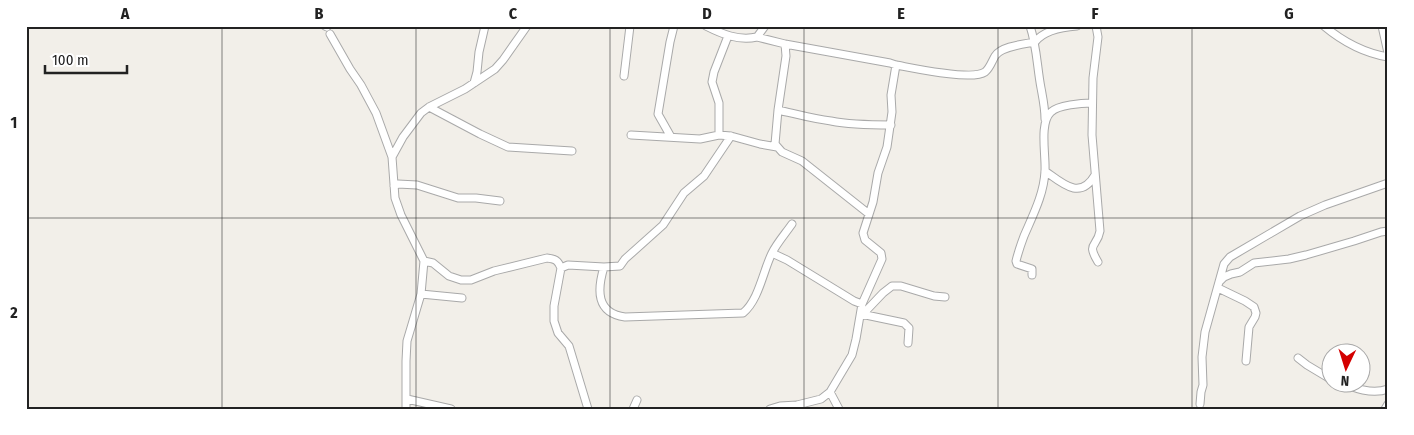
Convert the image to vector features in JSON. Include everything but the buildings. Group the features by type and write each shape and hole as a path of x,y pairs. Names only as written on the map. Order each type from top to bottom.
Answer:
{"street":[{"path":"474,83 485,26"},
{"path":"392,157 416,118 429,107 485,76 499,64 528,26"},
{"path":"624,76 630,26"},
{"path":"671,137 658,114 674,26"},
{"path":"706,26 728,36 745,39 757,37 946,74 974,76 985,72 989,68 996,53 1011,47 1035,42 1047,32 1077,26"},
{"path":"757,37 765,26"},
{"path":"1030,26 1035,42 1041,89 1045,104 1045,171 1043,186 1016,261 1017,264 1032,269 1032,275"},
{"path":"1096,26 1097,43 1092,103 1100,231 1092,249 1098,262"},
{"path":"1324,26 1349,44 1375,55 1388,57"},
{"path":"1382,26 1388,53"},
{"path":"327,29 376,113 392,157 395,198 401,215 424,261 421,294 407,341 406,409"},
{"path":"719,135 719,103 712,82 728,36"},
{"path":"786,44 775,144 782,152 802,162 869,214"},
{"path":"770,409 821,399 830,392 852,355 862,314 862,304 882,260 881,253 863,238 863,233 887,147 892,112 891,95 896,65"},
{"path":"1046,120 1051,111 1057,108 1092,103"},
{"path":"429,107 508,147 572,152"},
{"path":"778,110 808,118 834,122 890,125"},
{"path":"631,136 700,139 719,135 731,136 778,148"},
{"path":"561,268 568,265 620,266 625,259 663,225 684,193 704,176 731,136"},
{"path":"1045,171 1062,183 1079,189 1091,181 1095,175"},
{"path":"1200,404 1205,332 1224,264 1230,257 1300,216 1388,183"},
{"path":"394,186 398,184 416,185 458,198 500,201"},
{"path":"604,267 601,278 601,299 604,308 619,316 740,313 748,309 762,282 772,253 792,224"},
{"path":"1219,285 1224,277 1240,272 1254,263 1306,255 1388,231"},
{"path":"772,253 862,304"},
{"path":"424,261 432,264 449,276 460,280 470,280 494,271 554,258 561,268 554,306 554,321 558,333 569,346 588,409"},
{"path":"1219,285 1254,307 1255,317 1248,327 1246,361"},
{"path":"862,314 892,286 901,286 934,296 945,297"},
{"path":"421,294 462,298"},
{"path":"862,314 904,323 908,328 908,343"},
{"path":"1298,358 1322,374"},
{"path":"1372,392 1388,389"},
{"path":"830,392 839,409"},
{"path":"407,399 452,409"},
{"path":"633,409 637,400"},
{"path":"1385,409 1388,404"}]}
